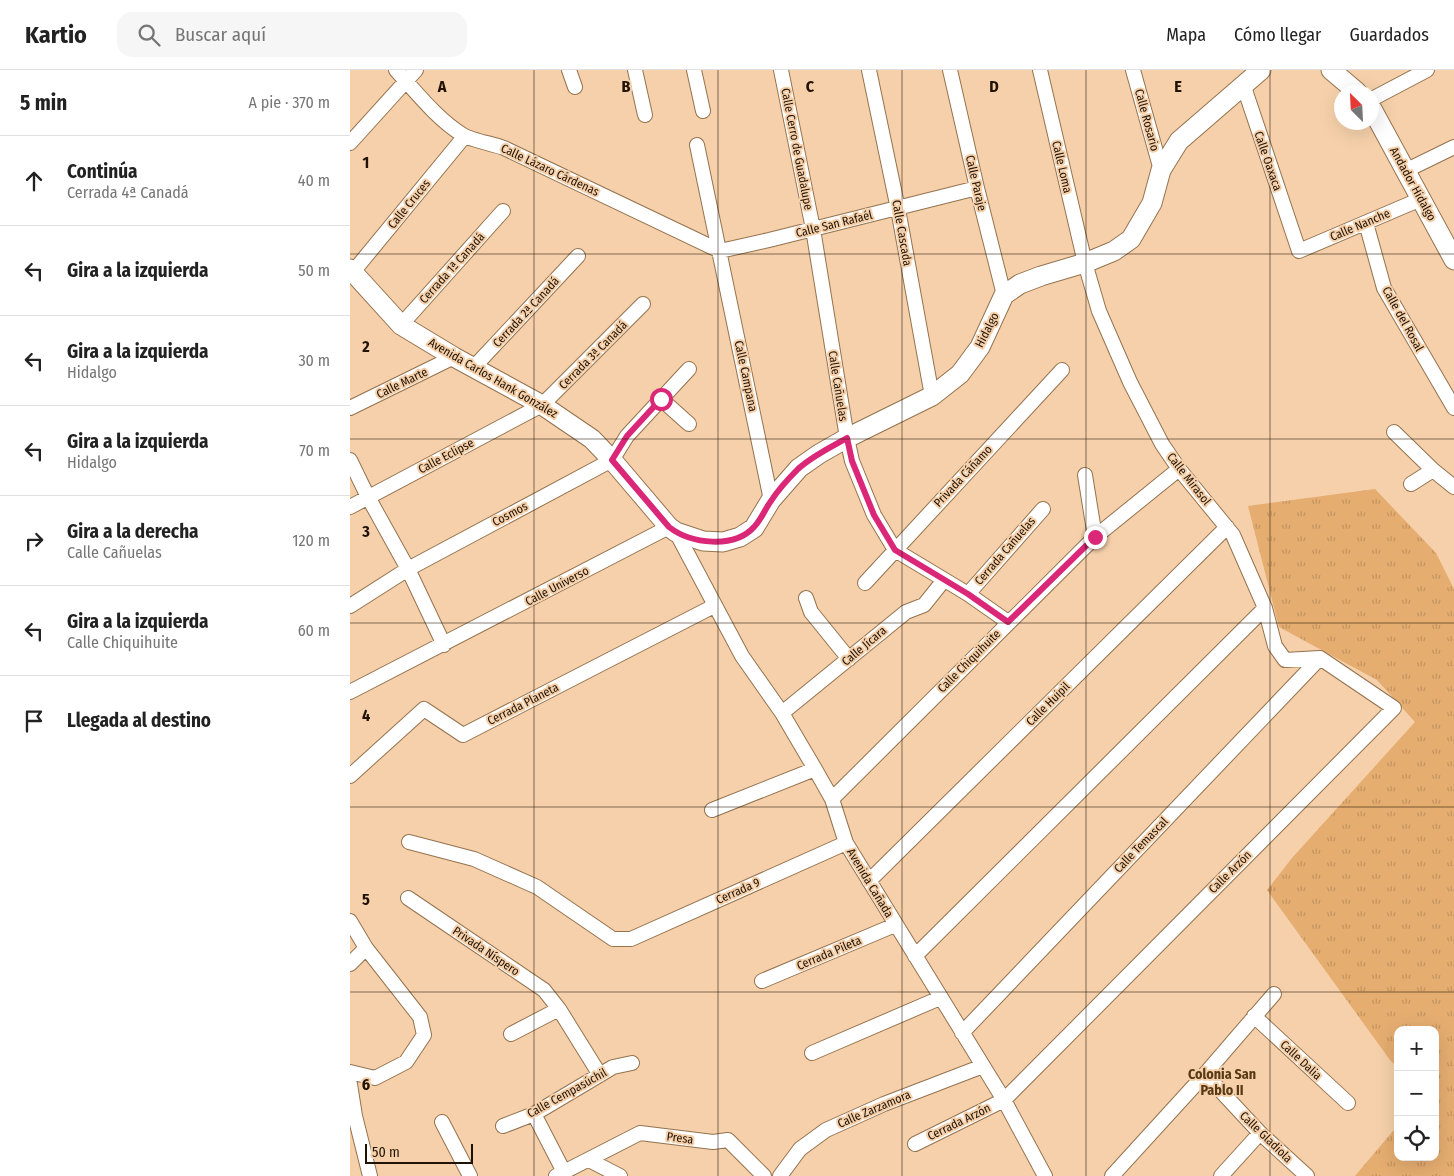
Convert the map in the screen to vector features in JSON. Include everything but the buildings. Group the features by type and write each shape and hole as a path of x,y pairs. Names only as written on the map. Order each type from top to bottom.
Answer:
{"street":[{"name":"Calle Lázaro Cárdenas","path":"396,70 434,111 464,136 504,148 720,251"},
{"path":"350,143 416,70"},
{"path":"569,70 575,87"},
{"path":"635,70 645,115"},
{"path":"694,70 703,111"},
{"name":"Calle Cerro de Guadalupe","path":"781,70 813,229"},
{"name":"Calle Cascada","path":"869,70 898,208 932,396"},
{"name":"Calle Paraje","path":"950,70 1004,295"},
{"name":"Calle Loma","path":"1040,70 1085,263"},
{"name":"Calle Rosario","path":"1134,70 1161,170"},
{"path":"1004,295 1020,284 1085,263 1114,251 1131,239 1152,203 1161,170 1179,141 1240,77 1261,70"},
{"path":"1331,70 1349,85"},
{"path":"1379,96 1427,70"},
{"name":"Calle Oaxaca","path":"1240,77 1299,252"},
{"name":"Andador Hidalgo","path":"1379,122 1421,199 1448,234 1454,260"},
{"name":"Calle Cruces","path":"352,270 464,136"},
{"name":"Calle Campana","path":"697,145 771,500"},
{"path":"1405,171 1454,147"},
{"name":"Calle San Rafaél","path":"720,251 977,188"},
{"name":"Calle Nanche","path":"1299,252 1421,199"},
{"name":"Cerrada 1ª Canadá","path":"401,325 503,211"},
{"name":"Calle del Rosal","path":"1366,223 1384,288 1454,408"},
{"name":"Calle Cañuelas","path":"813,229 847,438 852,461 874,515 895,550 968,594 1008,622"},
{"name":"Cerrada 2ª Canadá","path":"474,367 578,256"},
{"name":"Calle Mirasol","path":"1085,263 1099,311 1130,382 1162,444 1179,469 1233,535 1264,608 1276,646 1285,660 1320,658"},
{"name":"Avenida Carlos Hank González","path":"352,270 401,325 454,357 542,405 592,439 672,530"},
{"name":"Hidalgo","path":"672,530 703,541 723,542 740,537 754,528 771,500 799,468 847,438 932,396 960,374 980,347 1004,295"},
{"name":"Cerrada 3ª Canadá","path":"542,405 644,304"},
{"name":"Calle Marte","path":"350,408 454,357"},
{"path":"612,460 627,436 690,370"},
{"name":"Privada Cáñamo","path":"865,583 1062,370"},
{"path":"661,399 689,424"},
{"name":"Calle Eclipse","path":"350,507 542,405"},
{"path":"1394,432 1433,470 1454,487"},
{"path":"350,460 408,569 444,644"},
{"name":"Cosmos","path":"350,606 408,569 612,460"},
{"name":"Calle Chiquihuite","path":"832,799 1095,537 1179,469"},
{"path":"1411,484 1433,470"},
{"path":"1085,475 1095,537"},
{"name":"Cerrada Cañuelas","path":"968,594 1043,509"},
{"name":"Calle Huipil","path":"868,881 1227,528"},
{"name":"Avenida Cañada","path":"672,530 742,656 782,713 816,769 832,799 846,843 1004,1100 1045,1176"},
{"name":"Calle Universo","path":"350,692 672,530"},
{"name":"Calle Jícara","path":"782,713 906,612 924,605 944,580"},
{"path":"806,598 811,612 848,659"},
{"name":"Cerrada Planeta","path":"350,776 424,709 463,736 714,606"},
{"path":"915,956 1264,608"},
{"name":"Calle Temascal","path":"962,1033 1320,658"},
{"name":"Calle Arzón","path":"1004,1100 1394,708 1320,658"},
{"path":"712,810 816,769"},
{"name":"Cerrada 9","path":"409,842 474,859 537,887 614,939 631,939 846,843"},
{"name":"Privada Níspero","path":"408,898 544,990 559,1008 600,1075"},
{"path":"350,922 366,948 420,1017 424,1035 406,1062 375,1078 350,1072"},
{"name":"Cerrada Pileta","path":"762,981 895,925"},
{"path":"350,964 366,948"},
{"path":"1112,1176 1205,1074 1274,994"},
{"path":"812,1052 940,998"},
{"path":"511,1034 559,1008"},
{"name":"Calle Dalia","path":"1254,1016 1348,1103"},
{"name":"Calle Cempasúchil","path":"503,1126 534,1114 613,1067 632,1063"},
{"name":"Calle Zarzamora","path":"780,1176 800,1149 826,1130 884,1104 983,1066"},
{"name":"Calle Gladiola","path":"1205,1074 1260,1133 1307,1176"},
{"path":"350,1084 353,1116 370,1176"},
{"name":"Cerrada Arzón","path":"915,1144 1004,1100"},
{"path":"534,1114 560,1174"},
{"path":"442,1122 470,1176"},
{"name":"Presa","path":"560,1174 640,1132 713,1142 728,1140 764,1176"},
{"path":"1221,1176 1260,1133"},
{"path":"589,1160 620,1176"}],"green space":[{"path":"1375,489 1436,553 1454,589 1454,1176 1355,1176 1394,1130 1394,1161 1439,1161 1439,1026 1394,1026 1394,1064 1267,890 1292,858 1415,722 1377,680 1279,627 1248,506"}],"district":[{"name":"Colonia San Pablo II","path":"1222,1082"}],"route":[{"path":"661,399 627,436 612,460 669,527 676,532 703,541 723,542 740,537 754,528 771,500 799,468 847,438 852,461 874,515 895,550 968,594 1008,622 1095,537"}]}
